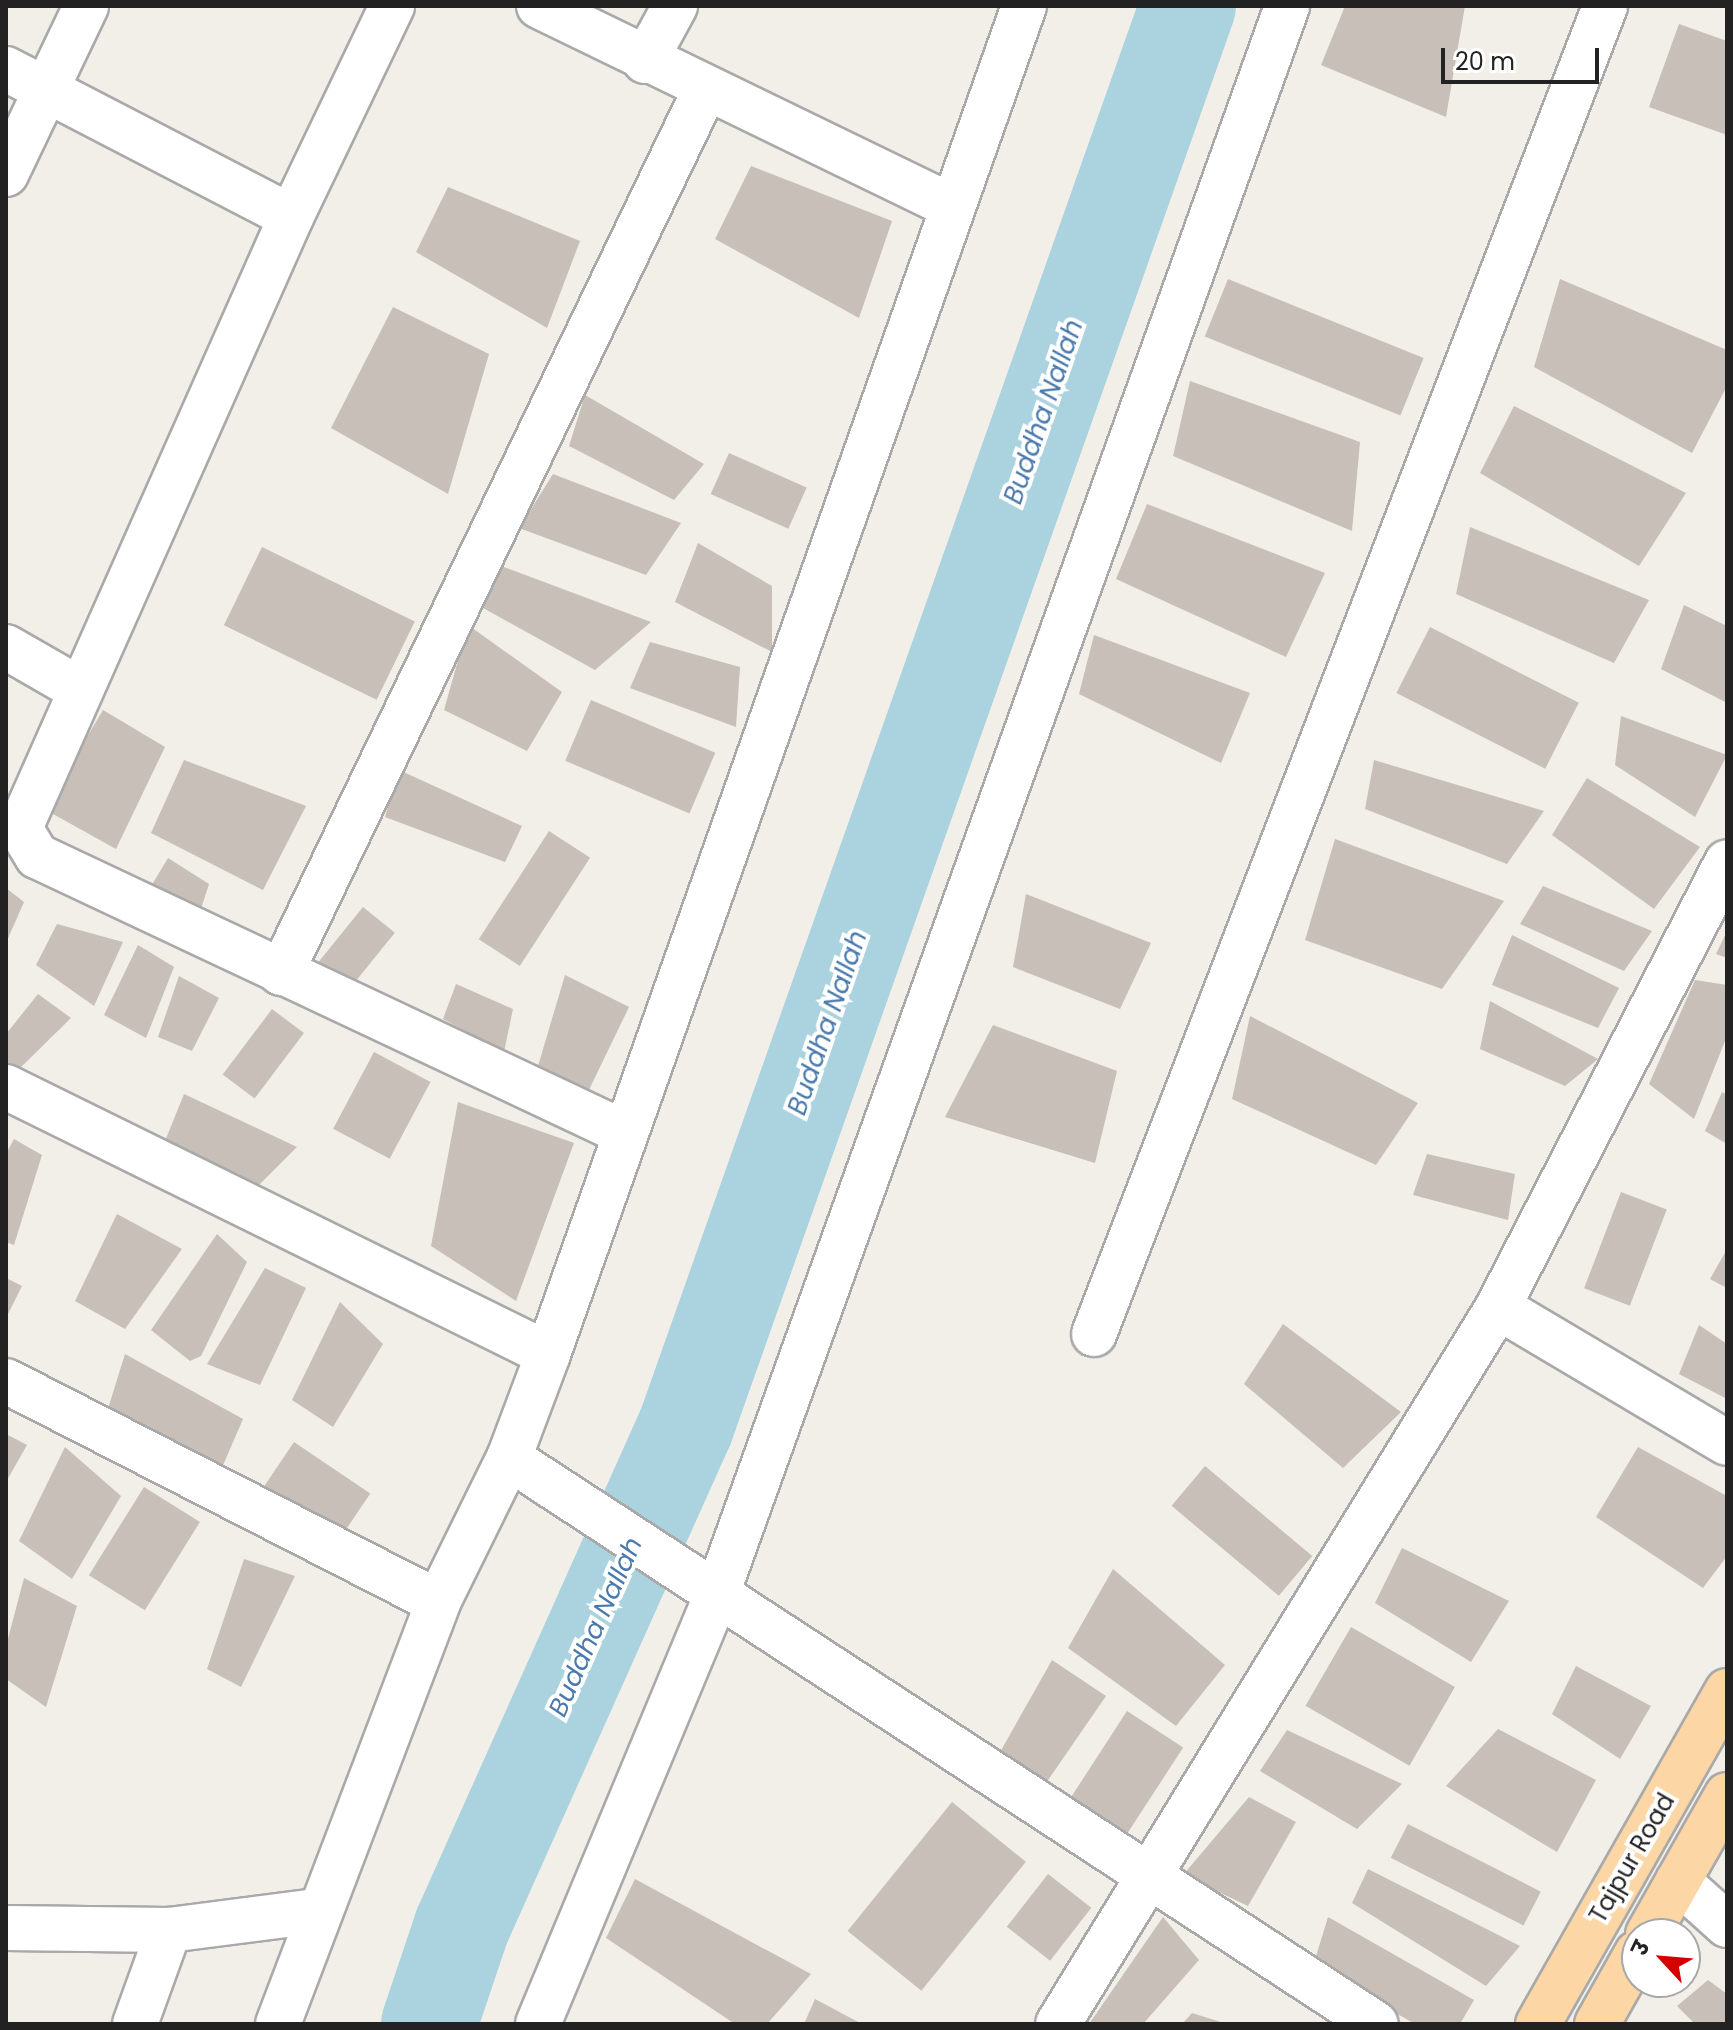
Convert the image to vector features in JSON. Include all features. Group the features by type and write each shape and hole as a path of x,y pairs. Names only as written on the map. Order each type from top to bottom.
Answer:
{"main road":[{"name":"Tajpur Road","path":"1538,2024 1727,1691"},
{"path":"1657,1918 1727,1795"},
{"path":"1597,2024 1621,1981"}],"street":[{"path":"6,174 86,6"},
{"path":"392,6 291,217 25,809 26,844 37,856 623,1132"},
{"path":"539,6 645,61 951,206"},
{"path":"645,61 675,6"},
{"path":"278,2024 318,1911 438,1602 526,1469 548,1354 623,1132 1024,6"},
{"path":"538,2024 1287,6"},
{"path":"1094,1334 1605,6"},
{"path":"6,69 291,217"},
{"path":"281,973 705,90"},
{"path":"6,647 79,689"},
{"path":"1058,2024 1498,1307 1727,862"},
{"path":"6,1087 548,1354"},
{"path":"1498,1307 1727,1443"},
{"path":"6,1381 438,1602"},
{"path":"526,1469 1149,1880 1376,2024"},
{"path":"1678,1881 1727,1925"},
{"path":"6,1928 169,1930 318,1911"},
{"path":"135,2024 169,1930"}],"building":[{"path":"1345,6 1465,6 1446,117 1321,65"},
{"path":"1679,24 1727,41 1727,135 1649,107"},
{"path":"751,166 892,221 859,318 715,239"},
{"path":"448,187 580,241 547,328 416,252"},
{"path":"1228,279 1424,358 1400,416 1205,336"},
{"path":"1560,279 1727,350 1727,386 1692,453 1534,367"},
{"path":"393,307 489,354 448,494 331,428"},
{"path":"1190,381 1360,442 1352,531 1173,456"},
{"path":"585,395 704,464 674,500 569,446"},
{"path":"1514,406 1686,493 1639,566 1480,473"},
{"path":"729,453 807,488 788,529 711,494"},
{"path":"553,474 681,523 646,575 519,528"},
{"path":"1147,504 1325,573 1286,657 1116,579"},
{"path":"1470,527 1649,600 1614,663 1456,594"},
{"path":"698,543 772,586 772,652 675,602"},
{"path":"262,547 415,622 377,700 224,625"},
{"path":"501,566 651,622 595,670 483,608"},
{"path":"1684,605 1727,626 1727,703 1661,669"},
{"path":"468,625 562,692 527,751 444,710"},
{"path":"1430,627 1579,703 1545,769 1396,693"},
{"path":"1094,635 1250,693 1221,763 1079,694"},
{"path":"650,642 740,667 736,727 630,688"},
{"path":"591,700 715,753 689,814 565,761"},
{"path":"103,710 165,747 116,849 44,809"},
{"path":"1621,716 1727,755 1695,817 1615,765"},
{"path":"184,760 306,806 263,890 151,833"},
{"path":"1374,760 1544,811 1507,864 1365,809"},
{"path":"399,770 522,826 505,862 385,817"},
{"path":"1587,778 1700,847 1654,909 1552,835"},
{"path":"549,831 590,858 520,966 479,939"},
{"path":"1335,839 1504,901 1442,989 1305,940"},
{"path":"168,858 209,884 198,918 147,893"},
{"path":"1543,886 1652,931 1624,971 1520,924"},
{"path":"6,888 24,902 6,943"},
{"path":"1026,894 1151,943 1120,1009 1013,967"},
{"path":"363,907 395,933 345,995 313,969"},
{"path":"57,924 123,942 94,1006 36,965"},
{"path":"1727,931 1727,958 1716,954"},
{"path":"1512,935 1619,988 1598,1028 1492,985"},
{"path":"138,945 174,967 146,1038 104,1015"},
{"path":"565,975 629,1007 587,1094 538,1066"},
{"path":"179,976 219,998 192,1051 158,1037"},
{"path":"1695,980 1727,985 1727,1036 1694,1119 1649,1084"},
{"path":"456,984 513,1009 504,1052 443,1019"},
{"path":"38,994 71,1018 15,1073 6,1066 6,1034"},
{"path":"1490,1001 1598,1059 1565,1086 1480,1049"},
{"path":"272,1009 304,1033 255,1099 223,1074"},
{"path":"1250,1016 1418,1103 1376,1165 1232,1099"},
{"path":"993,1025 1117,1071 1095,1163 945,1117"},
{"path":"374,1052 431,1082 390,1159 333,1129"},
{"path":"1722,1092 1727,1095 1727,1144 1705,1131"},
{"path":"184,1094 297,1147 252,1192 163,1146"},
{"path":"458,1102 574,1143 516,1301 431,1246"},
{"path":"14,1139 42,1155 14,1245 6,1242 6,1154"},
{"path":"1427,1154 1515,1174 1508,1220 1413,1195"},
{"path":"1621,1192 1667,1210 1630,1306 1584,1288"},
{"path":"117,1214 182,1249 125,1329 75,1301"},
{"path":"217,1234 247,1262 201,1356 190,1361 151,1330"},
{"path":"1727,1249 1727,1288 1710,1279"},
{"path":"265,1268 306,1288 260,1385 207,1364"},
{"path":"6,1278 22,1286 6,1318"},
{"path":"340,1302 383,1344 333,1427 292,1400"},
{"path":"1283,1324 1401,1412 1343,1468 1244,1384"},
{"path":"1699,1325 1727,1344 1727,1399 1679,1374"},
{"path":"125,1354 243,1419 221,1470 106,1415"},
{"path":"6,1434 27,1445 6,1482"},
{"path":"294,1442 370,1493 341,1537 264,1486"},
{"path":"65,1447 121,1496 72,1579 19,1541"},
{"path":"1638,1447 1727,1496 1727,1556 1703,1588 1596,1517"},
{"path":"1205,1466 1312,1556 1279,1596 1172,1506"},
{"path":"144,1487 200,1522 145,1610 89,1575"},
{"path":"1402,1548 1509,1601 1471,1662 1375,1603"},
{"path":"244,1559 295,1576 241,1687 207,1669"},
{"path":"1113,1569 1225,1665 1176,1726 1068,1648"},
{"path":"24,1578 77,1606 46,1707 6,1679 6,1646"},
{"path":"1351,1627 1455,1687 1409,1766 1306,1706"},
{"path":"1052,1660 1106,1696 1044,1786 999,1754"},
{"path":"1576,1666 1651,1706 1620,1759 1552,1714"},
{"path":"1127,1711 1183,1747 1127,1834 1071,1797"},
{"path":"1498,1729 1596,1780 1557,1852 1446,1786"},
{"path":"1287,1730 1402,1784 1357,1829 1260,1771"},
{"path":"1249,1797 1296,1822 1248,1906 1183,1875"},
{"path":"952,1802 1026,1862 921,1991 848,1931"},
{"path":"1408,1824 1541,1892 1524,1926 1391,1858"},
{"path":"1368,1869 1520,1946 1486,1986 1352,1903"},
{"path":"1048,1874 1091,1908 1050,1961 1007,1927"},
{"path":"635,1879 811,1974 767,2024 735,2024 606,1938"},
{"path":"1163,1917 1199,1960 1143,2024 1089,2024"},
{"path":"1328,1917 1474,2000 1460,2024 1415,2024 1313,1966"},
{"path":"1708,1980 1727,1994 1727,2024 1695,2024 1677,2006 1687,1998 1701,1998 1701,1986"},
{"path":"815,1999 862,2024 804,2024"},
{"path":"1192,2013 1224,2023 1224,2024 1182,2024"}],"waterway":[{"name":"Buddha Nallah","path":"429,2024 462,1926 686,1426 1188,6"}]}
